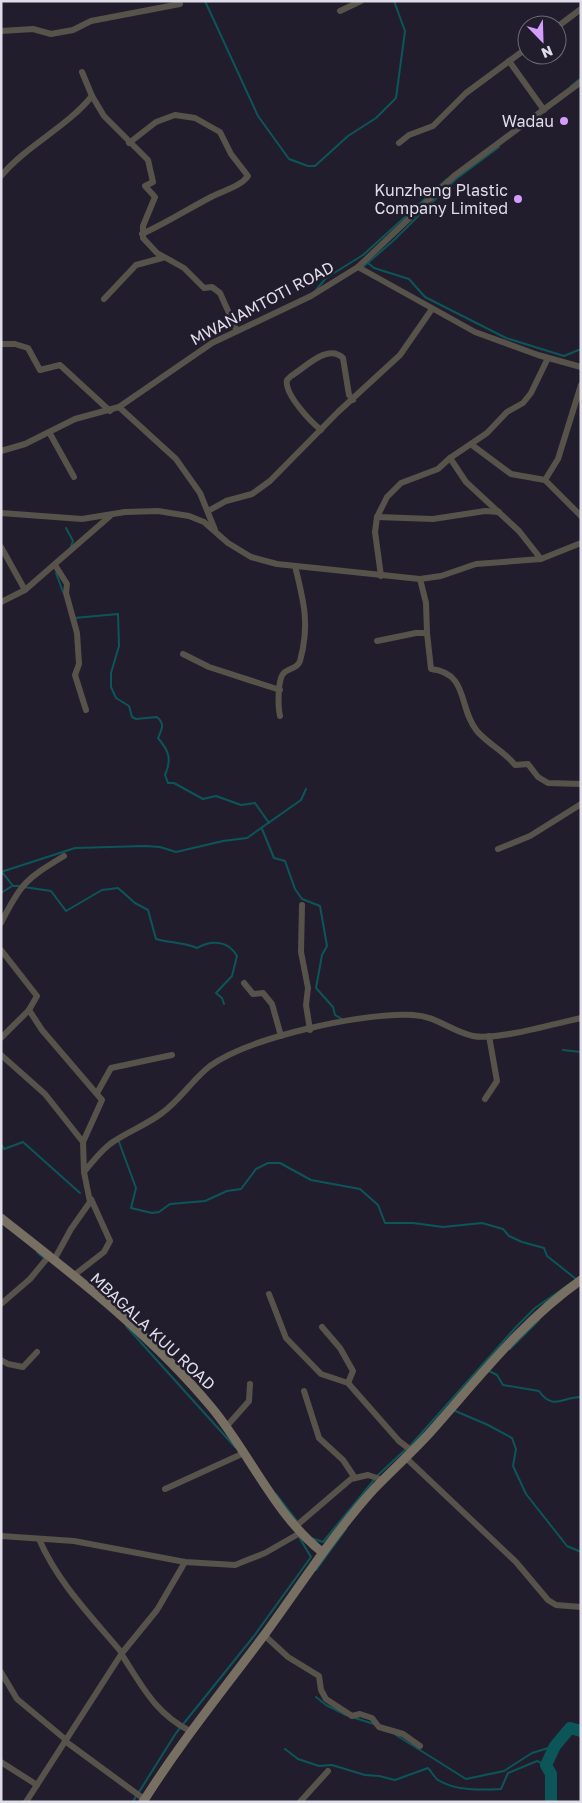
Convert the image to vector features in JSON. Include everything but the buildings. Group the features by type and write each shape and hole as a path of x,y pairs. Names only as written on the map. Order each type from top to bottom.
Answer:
{"street":[{"path":"340,11 361,1"},
{"path":"1,31 33,29 51,34 60,33 91,21 180,4"},
{"path":"567,20 581,9"},
{"path":"399,143 409,135 433,126 466,93 517,55"},
{"path":"509,61 544,110"},
{"path":"82,72 92,96 104,116 148,160 153,182 145,186 155,197 142,234"},
{"name":"MWANAMTOTI ROAD","path":"1,451 49,432 75,419 110,411 212,343 311,296 358,266 454,176 581,82"},
{"path":"1,176 66,119 82,109 92,96"},
{"path":"129,143 156,122 175,115 195,118 220,132 232,154 248,176 237,186 211,197 176,218 142,234"},
{"path":"142,234 162,258 184,268 204,288 212,287 220,293 237,331"},
{"path":"104,299 136,264 162,258"},
{"path":"358,266 475,332 548,358 580,364"},
{"path":"208,511 226,501 252,494 262,488 400,355 432,309"},
{"path":"1,344 15,344 28,348 40,370 60,365 110,411"},
{"path":"321,430 306,418 288,389 287,380 291,376 322,356 332,352 339,354 343,358 349,395 353,400"},
{"path":"380,576 375,532 377,517 386,497 401,483 438,469 450,458 472,445 487,433 507,412 523,404 531,393 548,358"},
{"path":"545,480 558,459 581,385"},
{"path":"119,406 176,459 200,493 216,533"},
{"path":"49,432 74,477"},
{"path":"472,445 511,474 545,480 581,516"},
{"path":"450,458 466,482 520,530 541,559"},
{"path":"1,513 82,518 149,511 189,516 204,522 228,543 251,557 277,564 420,579 441,576 476,564 541,559 581,543"},
{"path":"377,517 433,518 485,511 499,512"},
{"path":"1,602 25,590 110,515"},
{"path":"1,547 25,590"},
{"path":"55,565 66,584 66,593 76,633 79,664 75,675 86,710"},
{"path":"280,716 282,675 300,662 304,638 306,616 295,566"},
{"path":"420,579 426,604 431,669 445,671 454,679 477,731 507,755 515,765 528,764 538,777 543,780 559,785 581,784"},
{"path":"377,641 427,632"},
{"path":"183,654 209,667 280,690"},
{"path":"498,849 530,836 581,804"},
{"path":"1,923 20,886 64,856"},
{"path":"302,905 301,952 308,988 306,1005 310,1030"},
{"path":"1,950 36,994 36,1002 1,1038"},
{"path":"244,983 254,994 263,993 269,999 281,1036"},
{"path":"29,1010 42,1030 101,1097 102,1103 83,1142 84,1172 91,1199 110,1241 104,1252 73,1276"},
{"path":"84,1172 111,1143 148,1123 173,1105 211,1066 246,1046 281,1036 382,1015 432,1017 454,1030 472,1036 489,1036 581,1018"},
{"path":"485,1099 497,1081 489,1036"},
{"path":"1,1055 45,1094 83,1142"},
{"path":"97,1093 111,1068 172,1055"},
{"path":"1,1304 51,1258 91,1199"},
{"name":"MBAGALA KUU ROAD","path":"1,1218 115,1310 189,1382 226,1427 298,1530 322,1552"},
{"path":"1,1672 17,1699 65,1740 143,1801 190,1731 264,1635 322,1552 383,1480 524,1326 581,1280"},
{"path":"269,1294 286,1338 321,1374 348,1383 399,1441 408,1454 516,1562 548,1600 556,1605 581,1607"},
{"path":"322,1327 340,1348 353,1371 348,1383"},
{"path":"1,1360 14,1366 23,1367 37,1352"},
{"path":"226,1427 249,1401 250,1384"},
{"path":"304,1391 319,1438 343,1460 355,1478"},
{"path":"165,1489 244,1452"},
{"path":"1,1536 98,1544 184,1562 241,1564 265,1553 298,1530 347,1482 368,1475 383,1480"},
{"path":"39,1539 46,1555 68,1590 122,1654 153,1704 190,1731"},
{"path":"26,1802 122,1654 157,1610 184,1562"},
{"path":"264,1635 288,1657 319,1676 323,1694 339,1708 352,1716 360,1714 372,1718 378,1727 403,1734 420,1746"},
{"path":"1,1762 37,1785"},
{"path":"300,1802 328,1771"}],"waterway":[{"path":"205,1 258,116 289,159 308,166 315,166 348,136 376,118 396,98 405,31 394,1"},
{"path":"571,86 581,78"},
{"path":"363,267 394,240 456,179 499,147"},
{"path":"316,290 326,278 363,255 447,179"},
{"path":"368,263 374,268 409,279 425,297 506,338 564,356 581,349"},
{"path":"66,528 73,541 71,546"},
{"path":"56,573 63,592"},
{"path":"74,618 118,614 119,646 111,673 111,687 116,698 129,706 132,717 136,719 157,717 161,722 162,729 158,738 168,755 169,760 165,775 168,783 174,783 203,799 216,796 241,805 255,803 269,823"},
{"path":"1,872 75,848 145,846 160,847 176,852 223,841 247,838 301,800 306,789"},
{"path":"262,829 274,858 285,861 295,889 302,899 320,906 327,946 322,955 316,988 333,1007 335,1015 342,1019"},
{"path":"2,872 13,886 19,886"},
{"path":"1,893 12,886"},
{"path":"24,887 51,891 66,911 102,890 118,888 135,903 148,910 156,939 197,948 213,943 224,944 237,956 232,976 216,993 222,998 224,1004"},
{"path":"563,1050 581,1052"},
{"path":"1,1144 4,1149 23,1142 80,1193"},
{"path":"119,1142 136,1188 131,1208 152,1213 159,1212 170,1204 205,1201 227,1191 241,1189 256,1169 268,1163 280,1163 311,1180 360,1189 378,1205 385,1223 413,1223 443,1227 482,1223 503,1229 509,1236 544,1248 547,1256 576,1279"},
{"path":"37,1252 45,1259"},
{"path":"410,1446 516,1327 535,1308 571,1283"},
{"path":"510,1349 539,1320"},
{"path":"126,1326 235,1447"},
{"path":"489,1371 497,1375 503,1385 539,1391 544,1397 553,1402 581,1397"},
{"path":"453,1410 512,1438 516,1449 513,1466 526,1494 567,1546 581,1552"},
{"path":"377,1476 406,1449"},
{"path":"311,1538 323,1542 374,1480"},
{"path":"276,1494 297,1521"},
{"path":"316,1570 346,1529"},
{"path":"139,1792 176,1733 254,1636 311,1557 299,1537"},
{"path":"316,1697 326,1705 346,1715"},
{"path":"355,1718 374,1724"},
{"path":"551,1802 551,1774 546,1765 555,1746 570,1728 581,1731"},
{"path":"396,1735 466,1779 504,1771 532,1753 555,1746"},
{"path":"285,1749 298,1759 319,1766 332,1765 365,1775 395,1780 428,1768 437,1779 445,1784 469,1789 501,1789 508,1773 537,1761 546,1765"},
{"path":"133,1802 136,1796"}],"place":[{"name":"Wadau","path":"564,121"},
{"name":"Kunzheng Plastic Company Limited","path":"518,199"}]}
